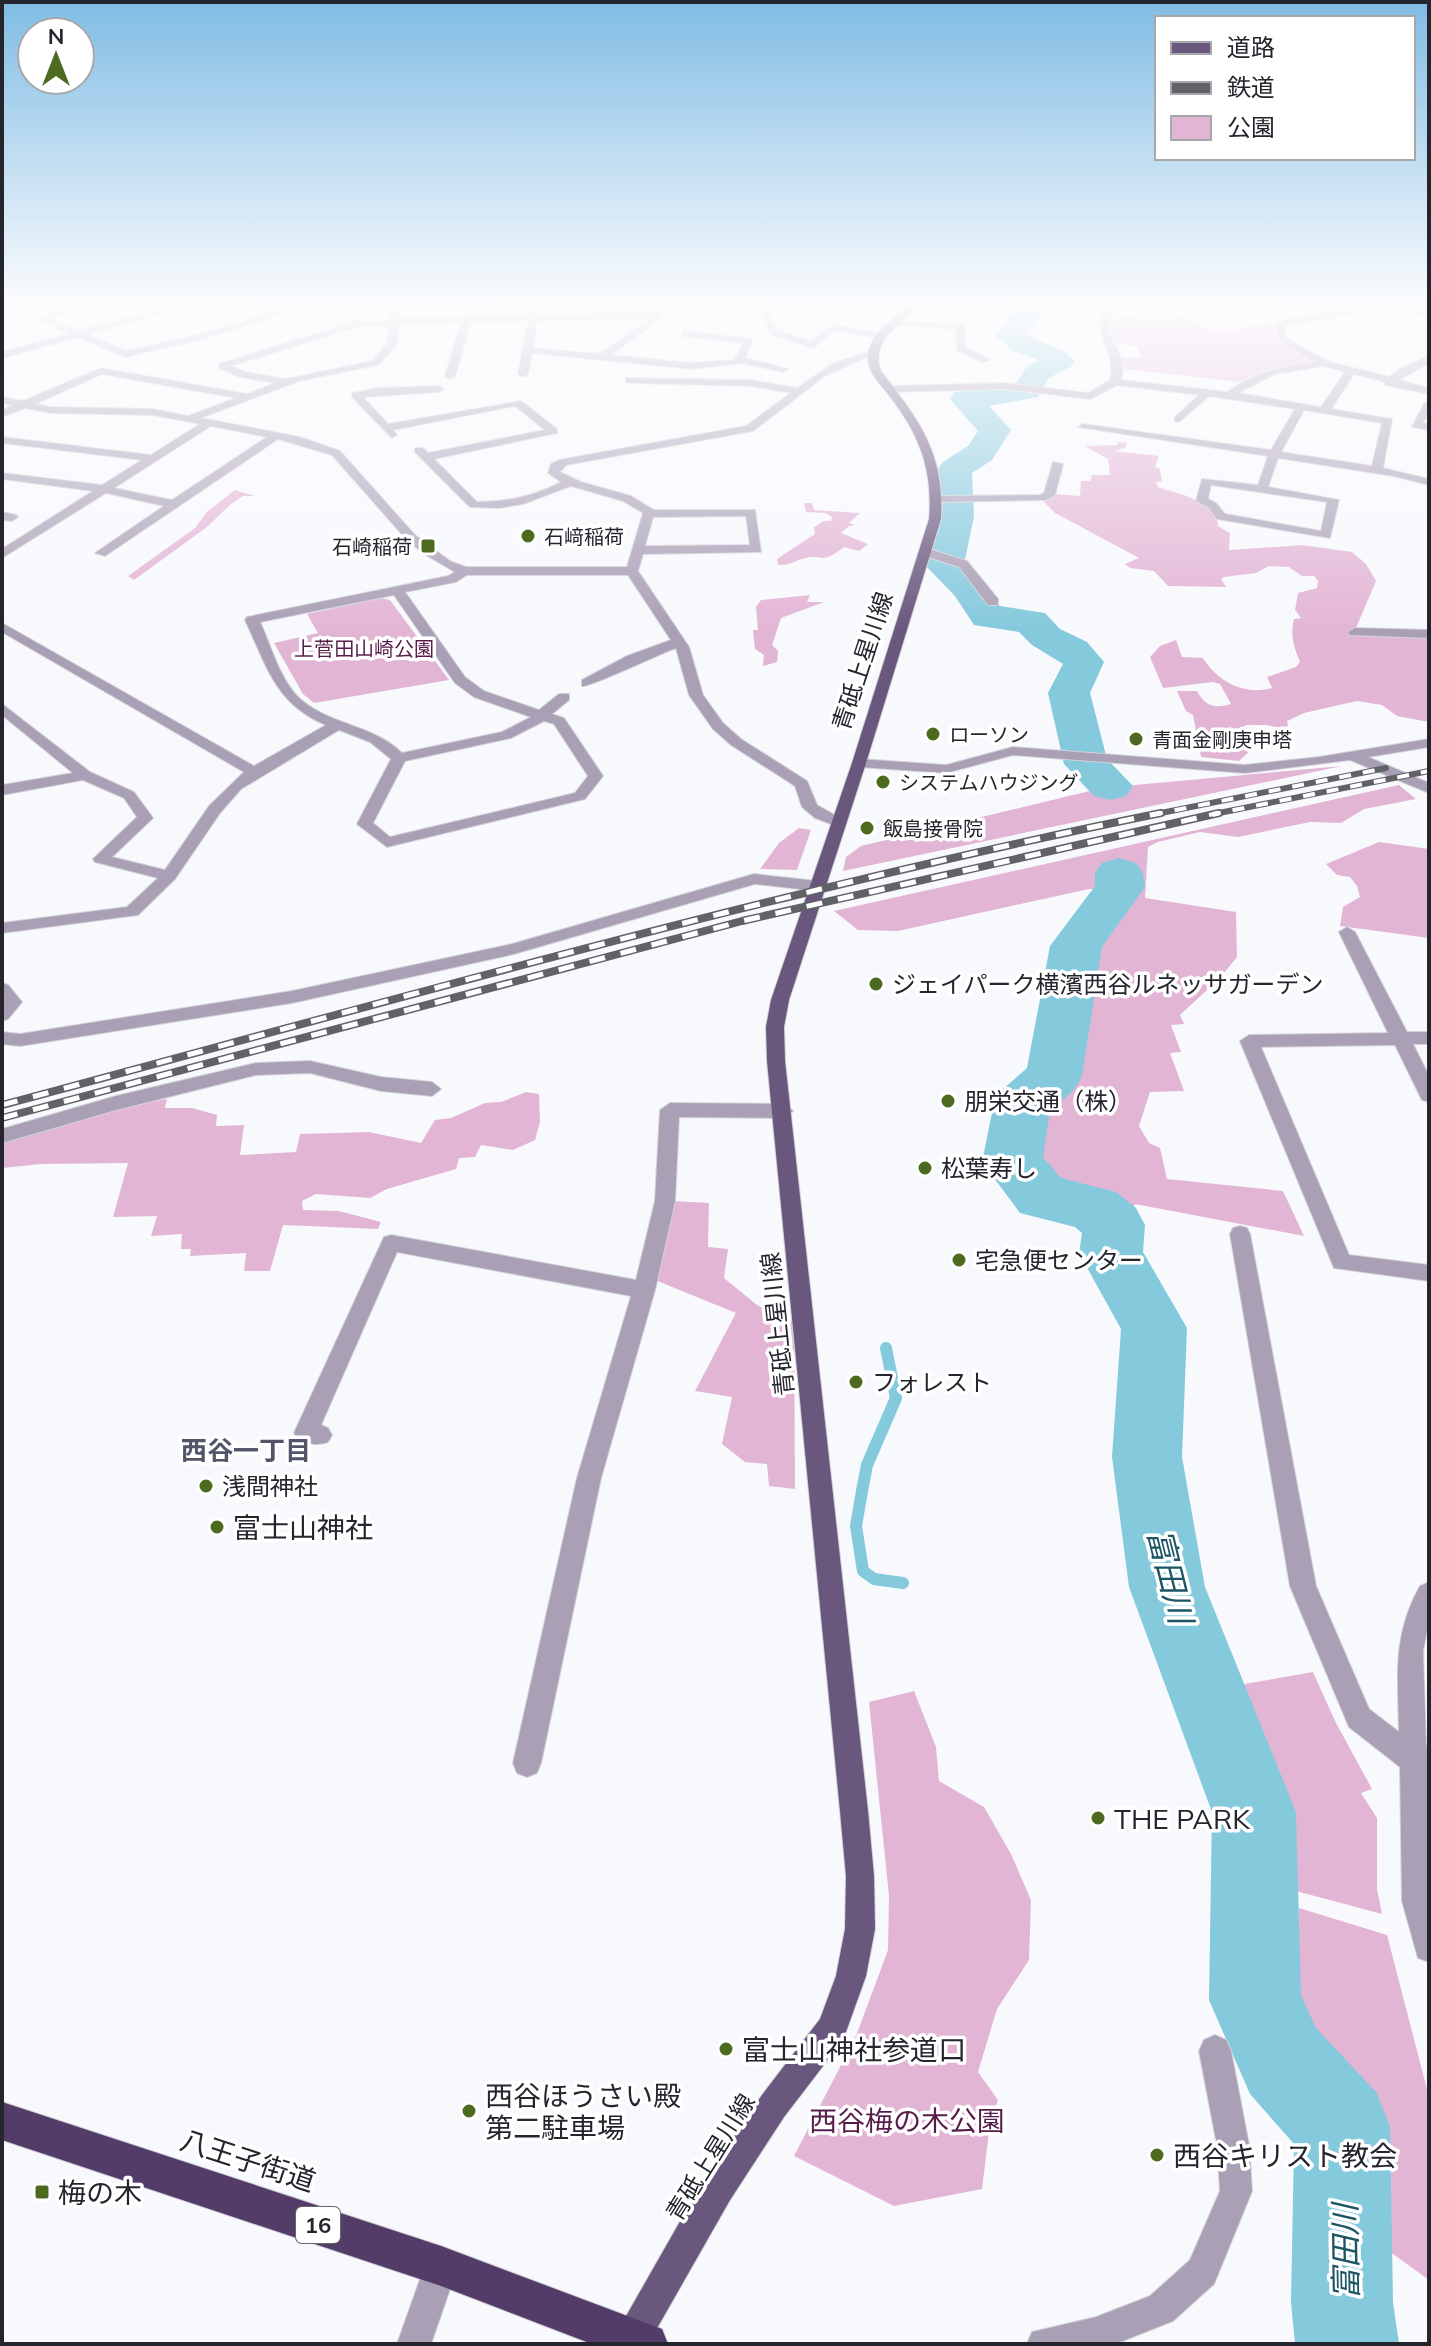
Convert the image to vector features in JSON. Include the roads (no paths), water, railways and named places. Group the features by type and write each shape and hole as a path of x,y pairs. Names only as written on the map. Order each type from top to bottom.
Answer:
{"highway":[{"name":"八王子街道","path":"2,2121 441,2266 640,2340"}],"main road":[{"name":"青砥上星川線","path":"640,2340 718,2188 773,2106 832,2029 851,1976 860,1929 860,1876 854,1811 776,1061 775,1027 785,984 943,499 926,440 907,412"}],"street":[{"path":"156,412 277,435 322,446 336,453 422,547 443,564 464,571 632,571"},
{"path":"191,418 205,412"},
{"path":"372,412 389,432 475,412"},
{"path":"529,412 553,431 423,453 474,505 490,506 549,494 569,482"},
{"path":"649,514 643,506 619,494 569,482 554,473 555,466 563,462 749,429 775,412"},
{"path":"1176,421 1185,412"},
{"path":"1262,489 1274,454 1298,412"},
{"path":"1333,412 1388,421 1377,470"},
{"path":"1424,412 1416,425 1429,427"},
{"path":"2,554 42,523 210,422"},
{"path":"1147,435 1160,426"},
{"path":"1083,427 1377,470 1429,482"},
{"path":"101,553 277,435"},
{"path":"2,440 153,458"},
{"path":"943,499 1030,499 1049,495 1057,464"},
{"path":"2,476 103,489 172,504"},
{"path":"1206,481 1262,489 1333,500 1326,535 1221,517 1212,505 1202,501 1206,481"},
{"path":"639,550 757,549 751,512 649,514"},
{"path":"632,571 649,514"},
{"path":"926,552 963,564 993,602"},
{"path":"399,758 382,742 337,725 291,697 252,620 452,579 464,571"},
{"path":"632,571 679,642 696,695 718,726 736,742 802,784 810,807 820,815 839,822"},
{"path":"397,590 460,680 479,694 559,721 596,776 580,796 387,842 365,824 399,758"},
{"path":"2,627 256,773"},
{"path":"1355,632 1429,634"},
{"path":"587,683 614,667 679,642"},
{"path":"399,758 506,735 564,697"},
{"path":"2,708 85,775 129,795 145,818 101,859 169,876"},
{"path":"2,928 132,911 149,900 169,876 227,793 337,725"},
{"path":"859,763 946,769 1013,751 1245,769 1429,743"},
{"path":"1352,756 1429,788"},
{"path":"2,790 85,775"},
{"path":"2,1038 20,1040 292,997 514,949 754,879 817,886"},
{"path":"1347,932 1429,1095"},
{"path":"2,989 13,1002 2,1015"},
{"path":"1429,1038 1249,1041 1341,1262 1429,1273"},
{"path":"2,1136 116,1103 256,1069 310,1067 381,1084 432,1089"},
{"path":"527,1763 589,1478 644,1290 665,1201 670,1110 783,1111"},
{"path":"1240,1234 1303,1586 1359,1718 1420,1759"},
{"path":"320,1435 306,1433 391,1243 644,1290"},
{"path":"1429,1594 1417,1616 1410,1651 1420,1759 1417,1901 1429,1947"},
{"path":"1044,2344 1096,2334 1161,2309 1202,2272 1236,2191 1233,2145 1215,2051"},
{"path":"414,2344 441,2266"}],"waterway":[{"name":"富田川","path":"978,412 995,430 980,453 955,469 956,517 945,566 969,589 988,617 1031,621 1046,637 1073,651 1084,662 1069,693 1086,764 1110,786"},
{"name":"富田川","path":"1119,873 1120,887 1076,946 1054,1076 1023,1103 1012,1162 1042,1197 1094,1208 1114,1225 1111,1253 1154,1328 1147,1457 1167,1587 1254,1812 1255,2000 1283,2061 1342,2126 1342,2302 1347,2344"},
{"path":"886,1348 896,1398 867,1465 856,1526 863,1571 874,1579 903,1583"}],"railway":[{"path":"1161,813 1386,768"},
{"path":"1219,813 1429,771"},
{"path":"2,1105 724,913 869,877 1161,813"},
{"path":"1151,815 1161,813"},
{"path":"2,1118 742,921 1219,813"},
{"path":"1209,815 1219,813"}],"place":[{"name":"石﨑稲荷","path":"528,536"},
{"name":"石崎稲荷","path":"428,546"},
{"name":"ローソン","path":"933,734"},
{"name":"青面金剛庚申塔","path":"1136,739"},
{"name":"システムハウジング","path":"883,782"},
{"name":"飯島接骨院","path":"867,828"},
{"name":"ジェイパーク横濱西谷ルネッサガーデン","path":"876,984"},
{"name":"朋栄交通（株）","path":"948,1101"},
{"name":"松葉寿し","path":"925,1168"},
{"name":"宅急便センター","path":"959,1260"},
{"name":"フォレスト","path":"856,1382"},
{"name":"浅間神社","path":"206,1486"},
{"name":"富士山神社","path":"217,1527"},
{"name":"THE PARK","path":"1098,1818"},
{"name":"富士山神社参道口","path":"726,2049"},
{"name":"西谷ほうさい殿 第二駐車場","path":"469,2111"},
{"name":"西谷キリスト教会","path":"1157,2155"},
{"name":"梅の木","path":"42,2192"}],"district":[{"name":"西谷一丁目","path":"246,1450"}],"park label":[{"name":"上菅田山崎公園","path":"364,648"},
{"name":"西谷梅の木公園","path":"907,2120"}]}
